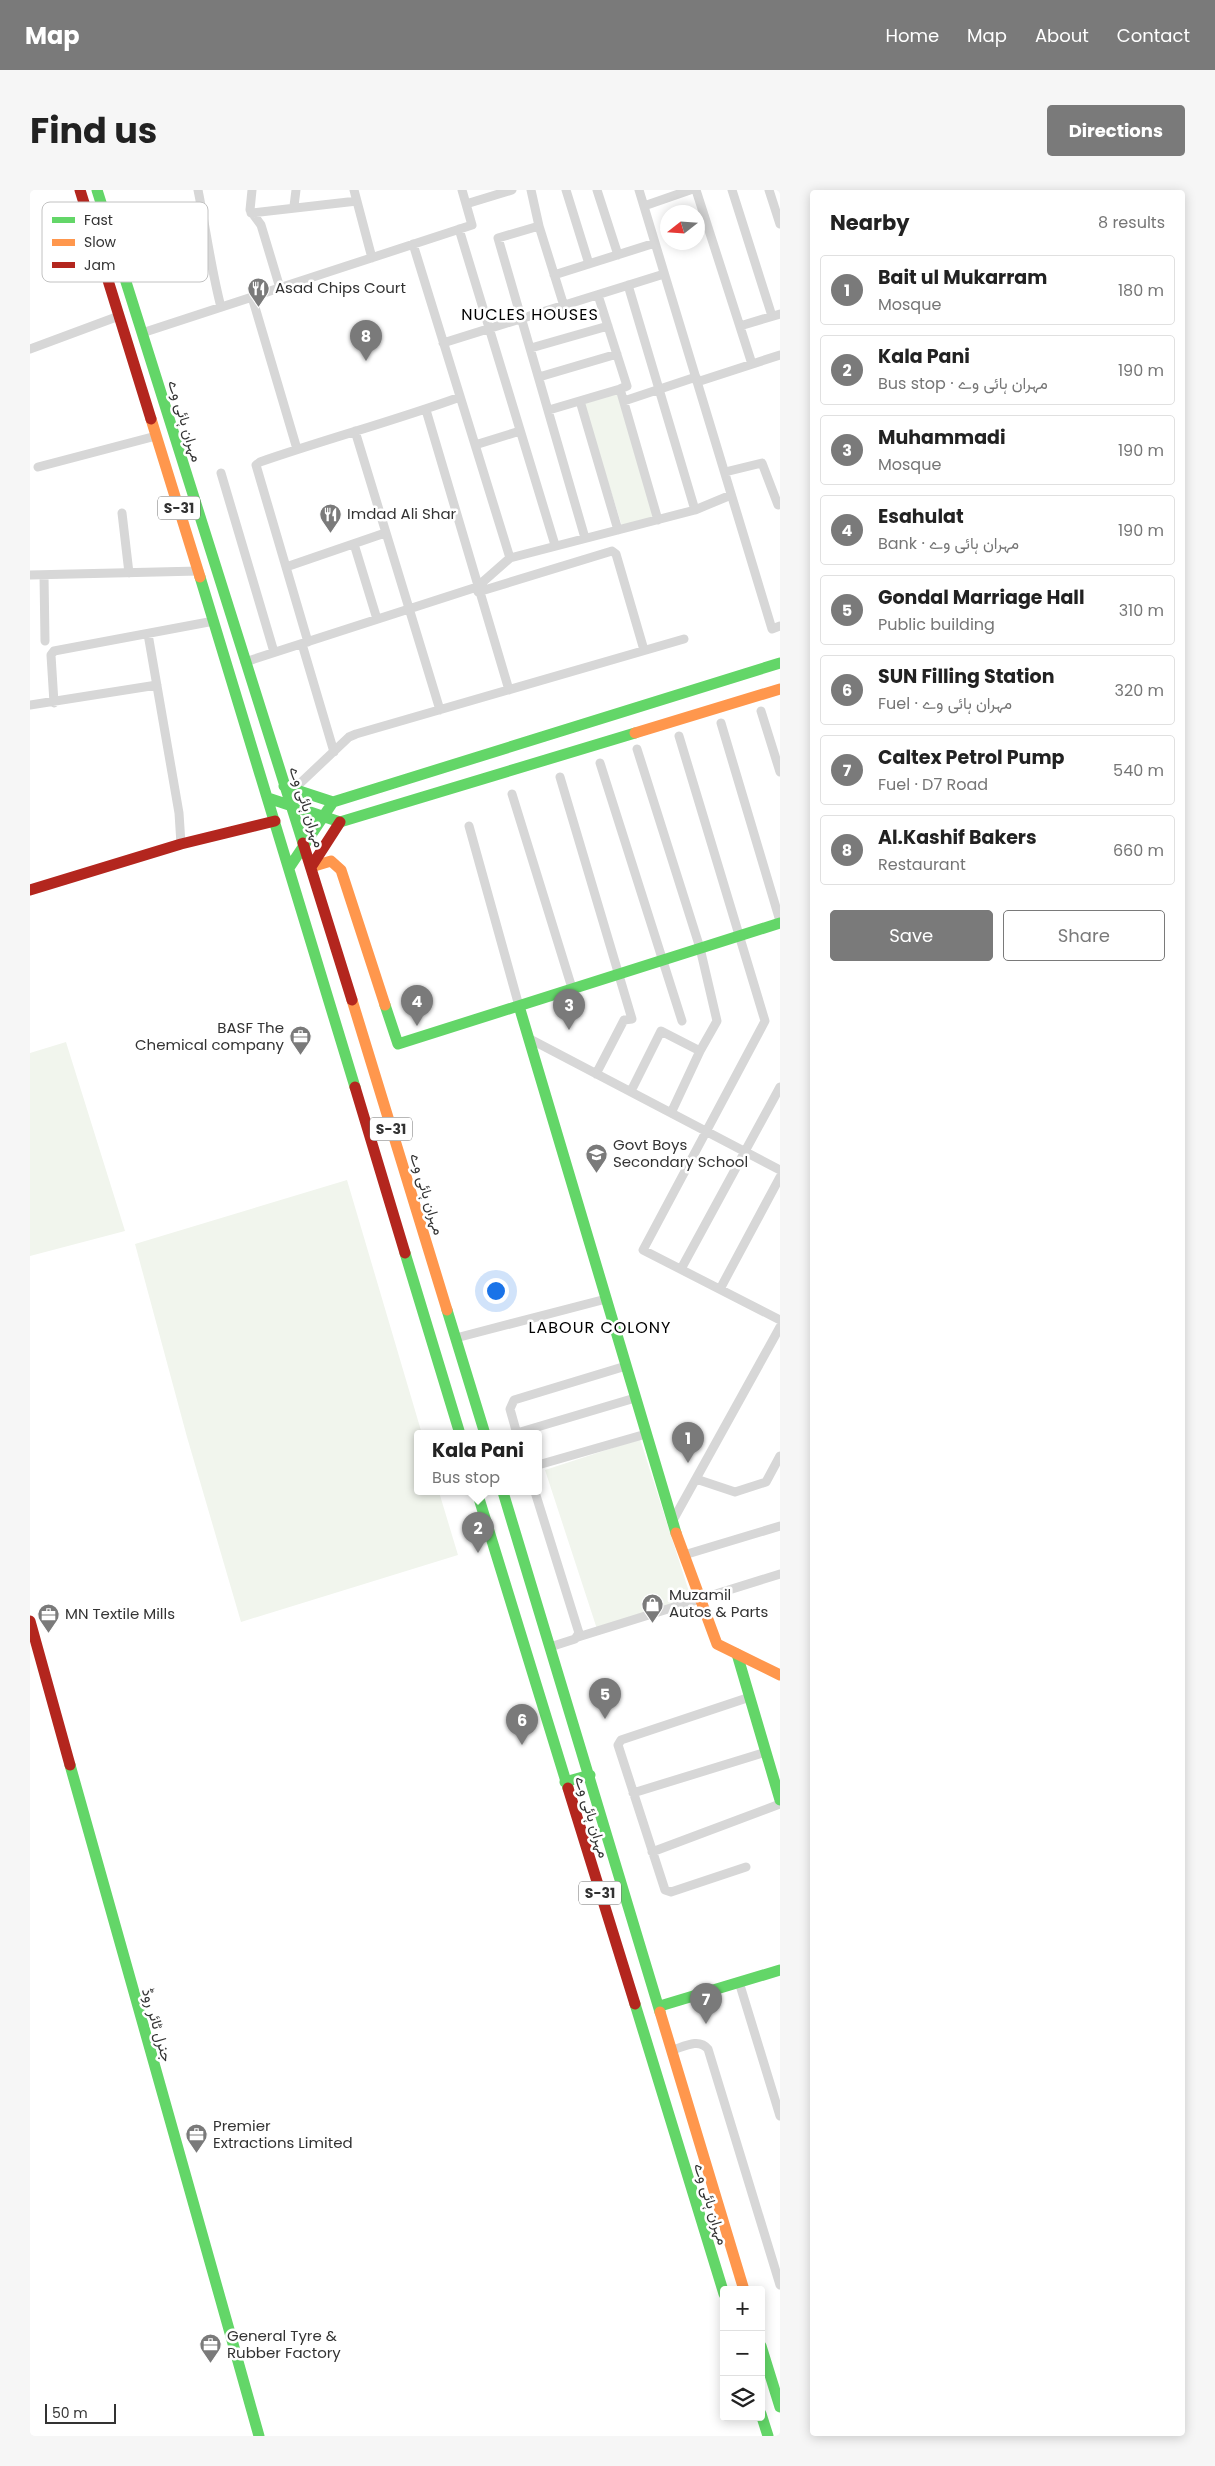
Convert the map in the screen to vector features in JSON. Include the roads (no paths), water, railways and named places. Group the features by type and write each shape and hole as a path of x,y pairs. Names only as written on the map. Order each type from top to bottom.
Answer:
{"main road":[{"name":"مہران ہائی وے","path":"80,190 84,202"},
{"name":"مہران ہائی وے","path":"97,190 101,202"},
{"name":"مہران ہائی وے","path":"108,282 199,571 459,1430"},
{"name":"مہران ہائی وے","path":"126,282 245,662 289,787 291,805 303,846 484,1430"},
{"path":"289,787 334,802 780,663"},
{"path":"268,798 340,822 780,689"},
{"path":"289,868 334,802"},
{"path":"30,890 181,844 275,821"},
{"path":"311,867 340,822"},
{"path":"311,867 331,861 341,870 398,1044 780,922"},
{"path":"519,1006 672,1522 717,1644 780,1675"},
{"name":"مہران ہائی وے","path":"478,1495 722,2286"},
{"name":"مہران ہائی وے","path":"504,1495 660,2006 743,2286"},
{"name":"جنرل ٹائر روڈ","path":"30,1621 130,1984 259,2436"},
{"path":"737,1654 780,1800"},
{"path":"565,1782 590,1775"},
{"path":"660,2006 780,1970"},
{"path":"765,2359 780,2407"},
{"path":"763,2421 768,2436"}],"street":[{"path":"251,213 252,190"},
{"path":"294,206 296,190"},
{"path":"354,190 372,258"},
{"path":"142,333 472,225 462,190"},
{"path":"466,204 512,190"},
{"path":"531,190 539,226 564,306"},
{"path":"566,190 588,264"},
{"path":"597,190 618,255"},
{"path":"639,190 772,629 780,626"},
{"path":"644,206 690,190"},
{"path":"696,190 752,364"},
{"path":"732,190 776,315 740,326"},
{"path":"769,190 780,224"},
{"path":"251,213 294,206 357,201"},
{"path":"251,213 261,225 280,288"},
{"path":"539,226 498,238 585,538"},
{"path":"459,229 555,545"},
{"path":"208,242 210,263 221,308"},
{"path":"554,275 655,243"},
{"path":"413,244 510,558"},
{"path":"443,343 664,274"},
{"path":"628,285 695,510"},
{"path":"549,410 626,386 598,295"},
{"path":"252,297 297,449"},
{"path":"30,349 119,316"},
{"path":"531,348 608,326"},
{"path":"539,377 617,354"},
{"path":"624,400 780,356"},
{"path":"620,389 658,520"},
{"path":"334,752 286,567 256,465 297,449 426,410 460,397"},
{"path":"580,401 618,530"},
{"path":"426,410 509,690"},
{"path":"355,431 440,710"},
{"path":"475,445 520,431"},
{"path":"38,467 156,436"},
{"path":"725,472 762,463 779,507"},
{"path":"221,473 274,652"},
{"path":"478,589 510,558 695,510 732,495"},
{"path":"122,513 129,573"},
{"path":"286,567 386,533"},
{"path":"354,544 377,618"},
{"path":"245,662 377,618 612,551 616,554 644,650"},
{"path":"30,575 199,571"},
{"path":"44,575 45,641"},
{"path":"54,703 51,655 54,651 214,621"},
{"path":"148,634 179,813 181,844"},
{"path":"289,787 356,734 684,639"},
{"path":"30,706 157,685"},
{"path":"761,711 780,772"},
{"path":"721,723 780,922"},
{"path":"679,736 765,1021 643,1250 780,1320"},
{"path":"637,749 700,948 717,1021 670,1113"},
{"path":"600,763 682,1021"},
{"path":"560,777 617,974 632,1019 624,1020 596,1074"},
{"path":"512,794 572,988"},
{"path":"469,826 519,1006"},
{"path":"631,1091 661,1032 700,1051"},
{"path":"528,1038 780,1170"},
{"path":"681,1269 780,1086"},
{"path":"720,1289 780,1177"},
{"path":"456,1338 606,1299"},
{"path":"672,1522 780,1327"},
{"path":"516,1430 510,1409 514,1400 626,1366"},
{"path":"527,1430 635,1398"},
{"path":"542,1464 646,1434"},
{"path":"696,1479 735,1492 766,1482 777,1467 780,1456"},
{"path":"536,1495 579,1633 578,1637"},
{"path":"684,1555 780,1526"},
{"path":"550,1647 700,1597 780,1574"},
{"path":"746,1867 667,1891 652,1852 618,1745 621,1740 750,1697"},
{"path":"633,1793 766,1752"},
{"path":"652,1852 780,1804"},
{"path":"739,1982 780,2116"},
{"path":"673,2050 698,2043 704,2044 708,2049 780,2285"}],"place":[{"name":"Asad Chips Court","path":"259,307"},
{"name":"Al.Kashif Bakers","path":"366,361"},
{"name":"Imdad Ali Shar","path":"331,533"},
{"name":"Esahulat","path":"417,1026"},
{"name":"Muhammadi","path":"569,1030"},
{"name":"BASF The Chemical company","path":"300,1056"},
{"name":"Govt Boys Secondary School","path":"597,1173"},
{"name":"Bait ul Mukarram","path":"688,1463"},
{"name":"Kala Pani","path":"478,1553"},
{"name":"Muzamil Autos & Parts","path":"653,1623"},
{"name":"MN Textile Mills","path":"49,1633"},
{"name":"Gondal Marriage Hall","path":"605,1719"},
{"name":"SUN Filling Station","path":"522,1745"},
{"name":"Caltex Petrol Pump","path":"706,2024"},
{"name":"Premier Extractions Limited","path":"197,2154"},
{"name":"General Tyre & Rubber Factory","path":"211,2364"}],"district":[{"name":"NUCLES HOUSES","path":"530,314"},
{"name":"LABOUR COLONY","path":"600,1327"}]}
